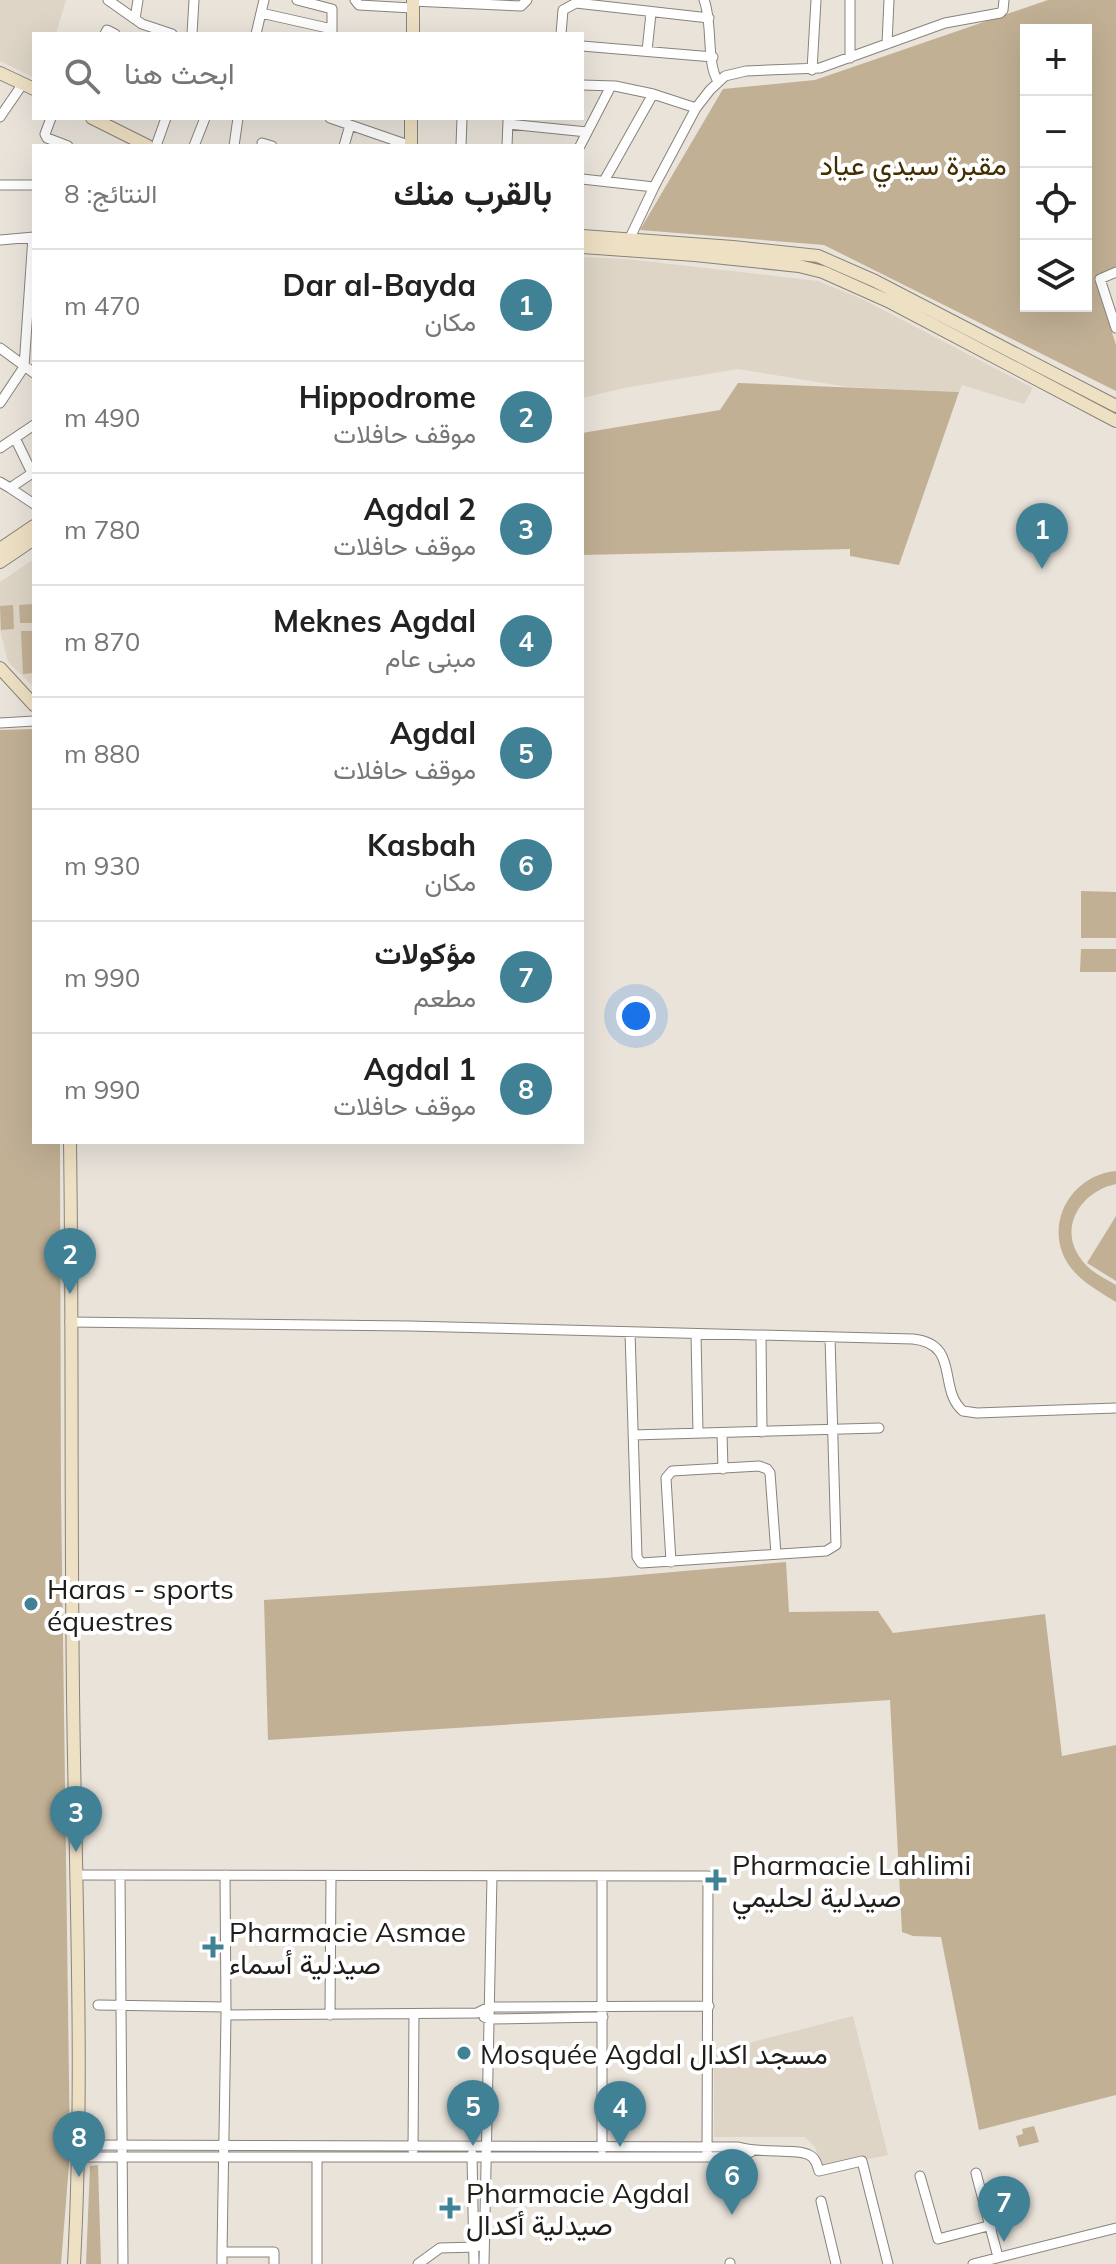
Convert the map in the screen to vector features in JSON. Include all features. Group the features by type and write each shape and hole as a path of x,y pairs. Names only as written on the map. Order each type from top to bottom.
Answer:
{"main road":[{"path":"412,3 413,32"},
{"path":"0,73 28,87"},
{"path":"96,120 144,144"},
{"path":"411,120 411,144"},
{"path":"584,236 628,244 732,252 823,272 890,296 1116,406"},
{"path":"584,247 628,244"},
{"path":"890,296 1116,421"},
{"path":"0,549 32,527"},
{"path":"0,562 32,540"},
{"path":"0,668 32,703"},
{"path":"70,1144 79,2151 74,2264"}],"street":[{"path":"108,0 142,24 166,32"},
{"path":"135,19 138,0"},
{"path":"192,32 194,0"},
{"path":"256,32 264,0"},
{"path":"261,13 332,32 332,9 297,0"},
{"path":"355,0 359,5 521,6 527,0"},
{"path":"704,0 709,18 713,73 718,81"},
{"path":"812,70 816,0"},
{"path":"850,0 850,58"},
{"path":"887,44 889,0"},
{"path":"628,244 696,108 718,81 733,73 746,71 812,70 945,23 1000,13 1004,0"},
{"path":"561,32 563,10 576,2 709,18"},
{"path":"647,51 651,13"},
{"path":"584,46 713,57"},
{"path":"584,85 611,86 653,94 696,108"},
{"path":"581,144 611,86"},
{"path":"0,117 28,87"},
{"path":"604,181 653,94"},
{"path":"50,120 45,134 47,138 63,144"},
{"path":"157,144 165,120"},
{"path":"195,144 204,120"},
{"path":"234,144 238,120"},
{"path":"336,120 350,125 361,123 407,144"},
{"path":"461,144 462,120"},
{"path":"507,144 508,121 587,132"},
{"path":"345,144 350,125"},
{"path":"584,179 654,187"},
{"path":"0,185 32,185"},
{"path":"0,240 32,237"},
{"path":"0,403 24,367 30,341 32,266"},
{"path":"1116,272 1100,279 1114,312 1116,328"},
{"path":"0,348 32,372"},
{"path":"0,448 32,426"},
{"path":"15,438 32,470"},
{"path":"10,488 32,473"},
{"path":"0,482 32,503"},
{"path":"0,723 32,721"},
{"path":"70,1322 409,1326 927,1341 941,1353 955,1402 960,1409 970,1413 1116,1408"},
{"path":"630,1332 637,1557 641,1563 826,1551 836,1545 830,1337"},
{"path":"696,1334 698,1433"},
{"path":"761,1335 762,1432"},
{"path":"633,1435 879,1428"},
{"path":"722,1433 723,1469"},
{"path":"671,1562 667,1475 672,1471 759,1466 770,1473 776,1554"},
{"path":"78,1875 708,1876 707,2152"},
{"path":"120,1875 123,2264"},
{"path":"222,2264 225,1875"},
{"path":"330,2015 331,1876"},
{"path":"474,2264 486,2152 492,1876"},
{"path":"602,1877 602,2152"},
{"path":"98,2005 330,2015 477,2013 489,2007 709,2006"},
{"path":"477,2013 489,2019 603,2017"},
{"path":"413,2157 414,2014"},
{"path":"79,2151 224,2145 473,2146 486,2152"},
{"path":"473,2146 478,2246 484,2264"},
{"path":"122,2151 222,2157 472,2158 486,2152 707,2152 739,2156 753,2152 808,2153 815,2159 819,2171 862,2161 888,2264"},
{"path":"317,2157 317,2264"},
{"path":"976,2173 998,2257"},
{"path":"920,2176 938,2239 1011,2220"},
{"path":"821,2201 836,2264"},
{"path":"973,2264 1116,2228"},
{"path":"418,2264 440,2248 478,2246"},
{"path":"222,2252 274,2252 274,2264"}],"shaded area":[{"path":"0,0 66,0 57,32 32,32 32,77 0,61"},
{"path":"584,257 627,259 818,281 862,299 1033,388 1024,404 962,385 959,392 848,387 738,369 584,398"},
{"path":"32,560 32,685 8,662 0,630 0,582"},
{"path":"853,2016 888,2155 822,2169 815,2147 805,2137 714,2137 714,2048 733,2047"}],"green space":[{"name":"مقبرة سيدي عياد","path":"1048,0 1116,0 1116,268 1095,278 1116,345 1116,391 824,245 640,230 723,89 815,80"},
{"path":"738,383 959,392 899,565 850,556 850,549 584,555 584,433 720,410"},
{"path":"32,604 32,623 20,623 19,605"},
{"path":"13,605 14,629 1,630 0,606"},
{"path":"21,631 32,631 32,673 23,674"},
{"name":"Haras - sports équestres","path":"32,729 32,1144 60,1144 61,1494 70,2152 61,2264 0,2264 0,730"},
{"path":"1081,891 1116,892 1116,938 1081,938"},
{"path":"1081,949 1116,949 1116,972 1080,972"},
{"path":"1116,1171 1116,1184 1093,1194 1077,1212 1072,1235 1074,1247 1084,1263 1116,1285 1116,1302 1086,1283 1071,1268 1062,1253 1059,1237 1060,1221 1073,1193 1085,1182"},
{"path":"1116,1216 1116,1281 1087,1263"},
{"path":"786,1562 789,1612 878,1611 893,1633 1045,1614 1062,1756 1116,1745 1116,2095 979,2130 941,1937 913,1936 902,1932 890,1700 268,1740 264,1600 605,1578"},
{"path":"1034,2126 1039,2142 1019,2147 1016,2136 1023,2134 1022,2129"},
{"path":"98,2165 101,2264 86,2264 90,2166"}],"place":[{"name":"Dar al-Bayda","path":"1042,569"},
{"name":"Hippodrome","path":"70,1294"},
{"name":"Haras - sports équestres","path":"31,1604"},
{"name":"Agdal 2","path":"76,1852"},
{"name":"Pharmacie Lahlimi صيدلية لحليمي","path":"716,1880"},
{"name":"Pharmacie Asmae صيدلية أسماء","path":"213,1947"},
{"name":"Mosquée Agdal مسجد اكدال","path":"464,2053"},
{"name":"Agdal","path":"473,2146"},
{"name":"Meknes Agdal","path":"620,2147"},
{"name":"Agdal 1","path":"79,2177"},
{"name":"Pharmacie Agdal صيدلية أكدال","path":"450,2208"},
{"name":"Kasbah","path":"732,2215"},
{"name":"مؤكولات","path":"1004,2242"}]}
